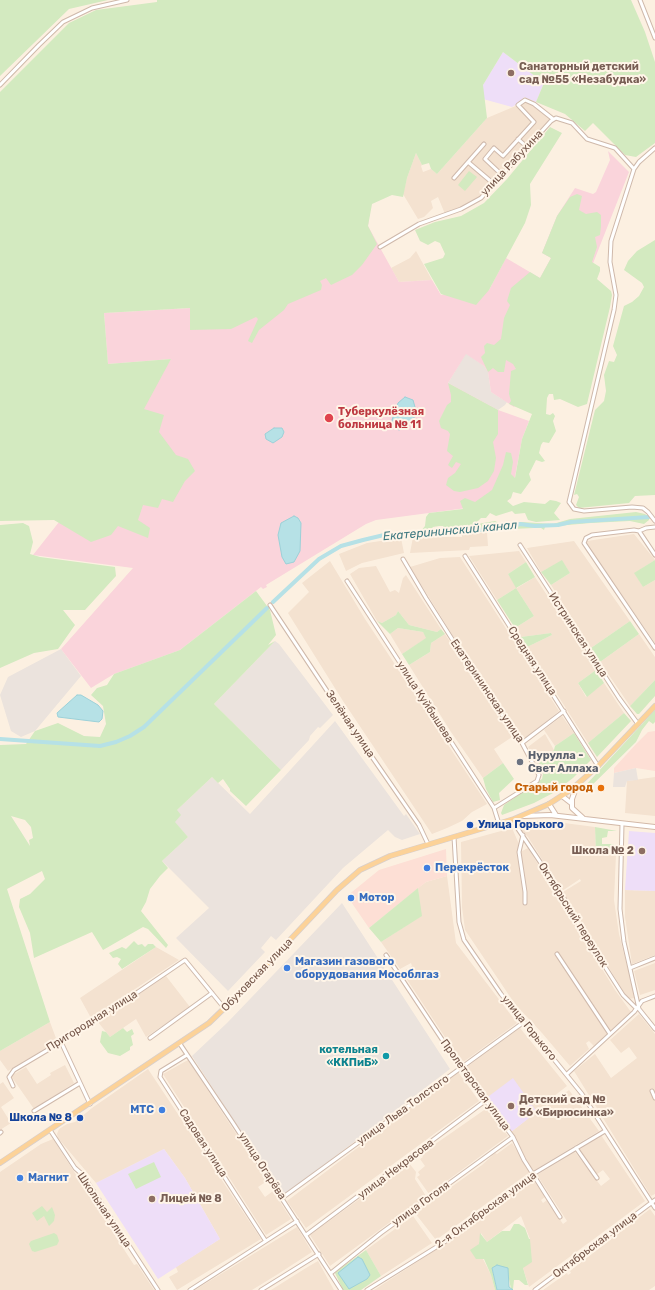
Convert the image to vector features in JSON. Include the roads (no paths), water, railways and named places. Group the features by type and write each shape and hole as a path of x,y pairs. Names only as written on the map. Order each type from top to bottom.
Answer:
{"main road":[{"path":"549,804 577,785 598,766 655,706"},
{"name":"Обуховская улица","path":"0,1163 180,1044 209,1023 225,1009 337,890 355,873 386,857 500,824 524,816 549,804"}],"street":[{"path":"0,85 63,22 92,8 127,0"},
{"path":"640,0 655,38"},
{"path":"502,175 485,159 494,148 503,156 534,122 518,105 525,100 534,104 553,119 572,123 587,138 611,146 634,168"},
{"name":"улица Рабухина","path":"380,247 418,224 475,201 494,184 553,119"},
{"path":"518,139 527,148"},
{"path":"454,178 484,144"},
{"path":"655,148 634,168 611,242 610,262 616,295 614,310 569,502 574,509 584,511 632,507 646,510 655,521"},
{"path":"468,162 494,184"},
{"path":"655,527 646,528 639,531 634,530 592,535 585,539 585,547 655,648"},
{"path":"639,531 655,555"},
{"name":"Истринская улица","path":"520,545 615,692 638,724"},
{"name":"Средняя улица","path":"465,556 598,766"},
{"name":"Екатерининская улица","path":"403,560 485,691 522,743 539,774 539,779 494,808"},
{"name":"улица Куйбышева","path":"347,581 494,808 500,824"},
{"name":"Зелёная улица","path":"270,605 344,717 419,825 428,844"},
{"path":"522,743 564,711"},
{"path":"564,817 570,814 577,785"},
{"path":"562,796 572,806 578,815 586,819"},
{"path":"549,804 553,812 558,816"},
{"path":"524,816 541,814 655,827"},
{"name":"Октябрьский переулок","path":"514,819 623,995 637,1007 655,1029"},
{"path":"622,824 620,909 637,1007"},
{"path":"523,835 519,852 525,892 525,903"},
{"name":"улица Горького","path":"454,837 456,894 461,934 467,947 490,979 567,1074 655,1208"},
{"path":"557,954 610,1034"},
{"name":"Пролетарская улица","path":"386,955 461,1068 513,1137 533,1174 560,1217"},
{"path":"630,968 655,958"},
{"name":"Пригородная улица","path":"13,1086 8,1077 11,1072 61,1042 185,960 212,993"},
{"path":"150,1038 212,993 225,1009"},
{"path":"567,1074 610,1034 642,1001 655,996"},
{"name":"улица Льва Толстого","path":"282,1198 524,1022"},
{"path":"61,1042 90,1104"},
{"name":"улица Огарёва","path":"180,1044 319,1254 341,1290"},
{"name":"Садовая улица","path":"187,1055 161,1071 160,1077 265,1240"},
{"path":"34,1111 80,1083"},
{"path":"652,1091 655,1098"},
{"name":"улица Некрасова","path":"306,1235 485,1101"},
{"name":"Школьная улица","path":"50,1130 75,1168 83,1175 158,1290"},
{"name":"2-я Октябрьская улица","path":"367,1290 446,1240 533,1174 605,1131"},
{"name":"улица Гоголя","path":"331,1273 381,1233 513,1137"},
{"path":"576,1148 597,1178"},
{"name":"Октябрьская улица","path":"535,1290 655,1200"},
{"path":"190,1290 265,1240 297,1221"},
{"path":"261,1290 319,1254"}],"water":[{"path":"405,397 413,400 417,414 406,427 399,430 393,427 392,420 398,403"},
{"path":"274,428 282,428 284,432 282,437 273,443 266,439 265,434"},
{"path":"294,516 298,518 301,523 300,551 294,562 286,564 282,557 278,535 281,523"},
{"path":"77,695 81,695 98,705 103,711 102,719 99,722 58,717 57,713"},
{"path":"358,1257 362,1259 370,1275 367,1279 349,1289 338,1273"},
{"path":"497,1265 508,1268 509,1287 513,1290 497,1290 492,1268"}],"waterway":[{"name":"Екатерининский канал","path":"273,602 319,559 341,546 384,535 438,531 453,533 497,528 508,524 513,526 520,524 535,526 558,525 571,522 649,517"},
{"name":"Екатерининский канал","path":"0,739 100,746 116,742 130,736 144,727 267,608"}],"place":[{"name":"Санаторный детский сад №55 «Незабудка»","path":"511,73"},
{"name":"Туберкулёзная больница № 11","path":"329,418"},
{"name":"Нурулла - Свет Аллаха","path":"520,762"},
{"name":"Старый город","path":"601,788"},
{"name":"Улица Горького","path":"470,825"},
{"name":"Школа № 2","path":"642,851"},
{"name":"Перекрёсток","path":"427,868"},
{"name":"Мотор","path":"351,898"},
{"name":"Магазин газового оборудования Мособлгаз","path":"287,968"},
{"name":"котельная «ККПиБ»","path":"386,1056"},
{"name":"Детский сад № 56 «Бирюсинка»","path":"511,1106"},
{"name":"МТС","path":"162,1110"},
{"name":"Школа № 8","path":"80,1118"},
{"name":"Магнит","path":"20,1178"},
{"name":"Лицей № 8","path":"152,1199"}]}
